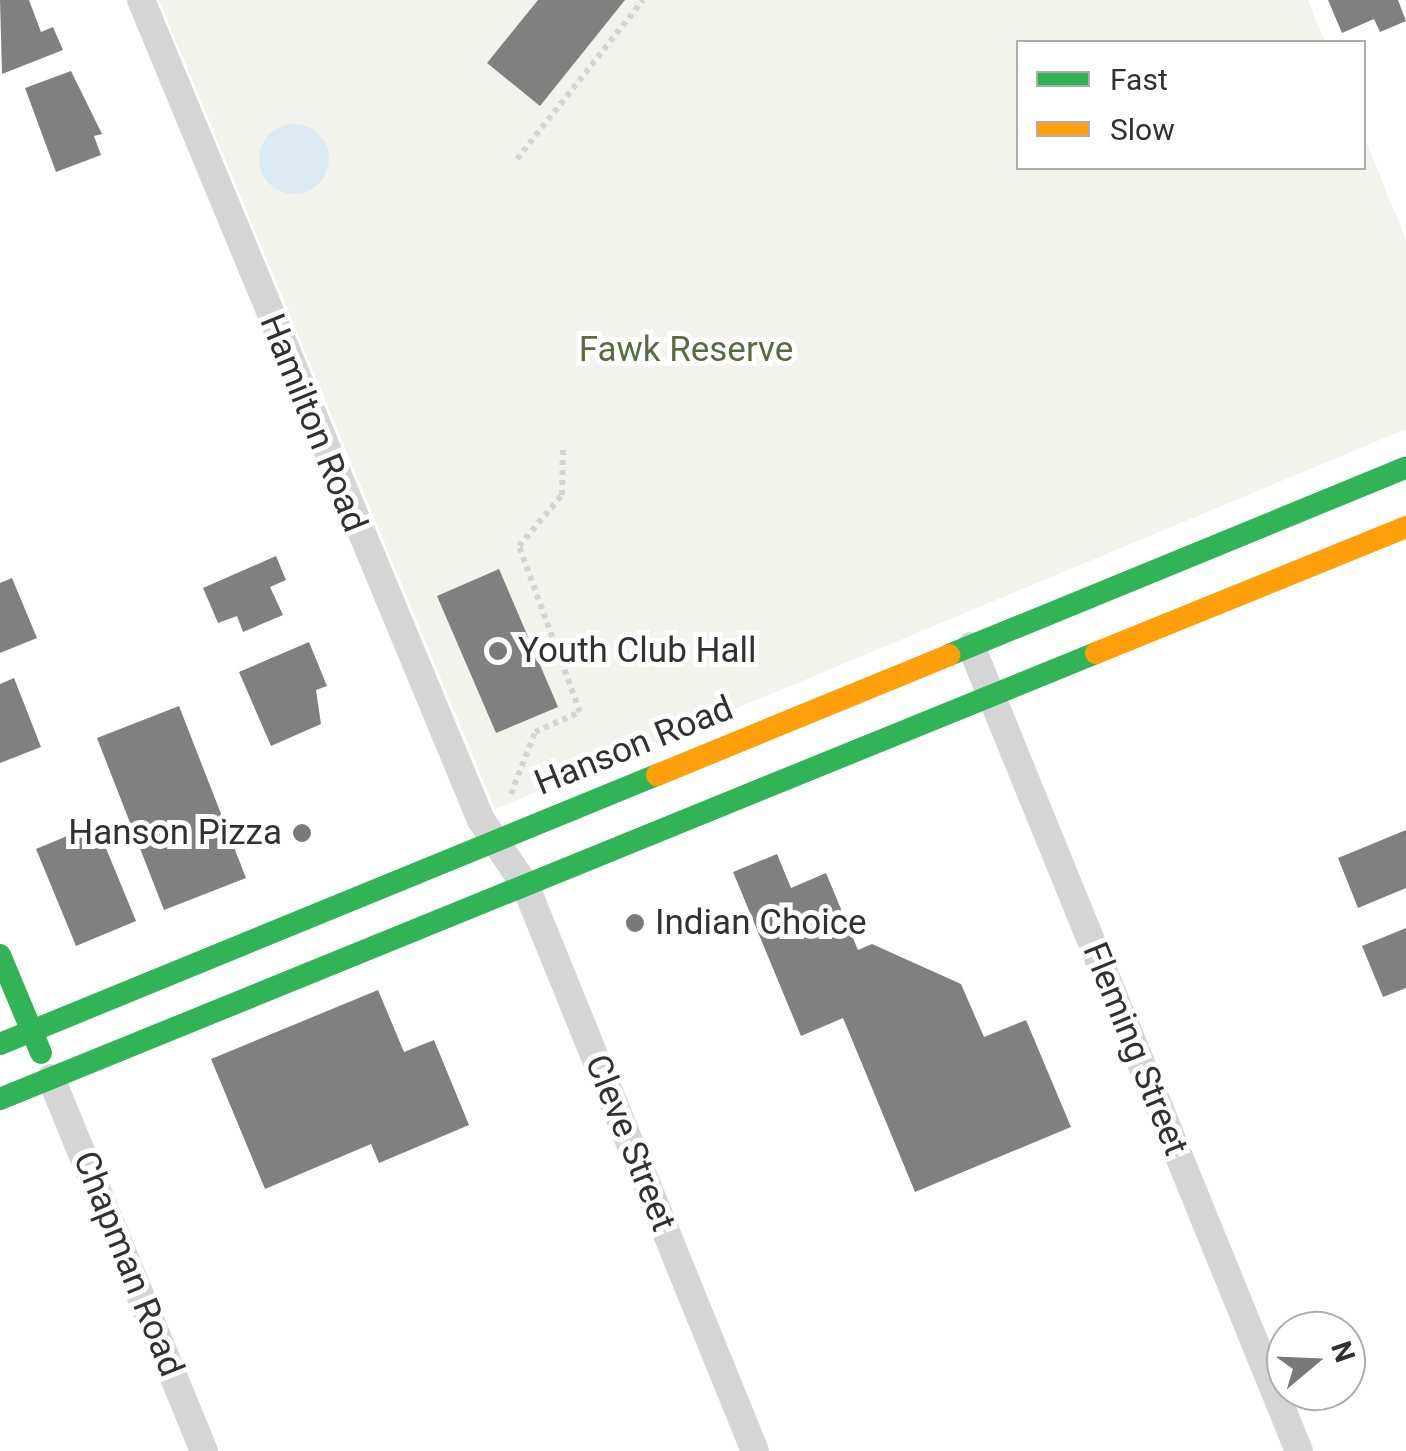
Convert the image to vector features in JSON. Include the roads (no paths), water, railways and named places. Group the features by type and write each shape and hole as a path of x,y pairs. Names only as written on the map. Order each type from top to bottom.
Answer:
{"main road":[{"name":"Hanson Road","path":"0,1044 1406,468"},
{"path":"0,1099 1406,527"},
{"path":"0,955 51,1078"}],"street":[{"name":"Hamilton Road","path":"141,0 491,843"},
{"name":"Fleming Street","path":"971,646 1299,1451"},
{"name":"Cleve Street","path":"491,843 526,885 755,1451"},
{"name":"Chapman Road","path":"51,1078 204,1451"}],"place":[{"name":"Youth Club Hall","path":"498,651"},
{"name":"Hanson Pizza","path":"302,833"},
{"name":"Indian Choice","path":"635,923"}],"park label":[{"name":"Fawk Reserve","path":"686,350"}]}
